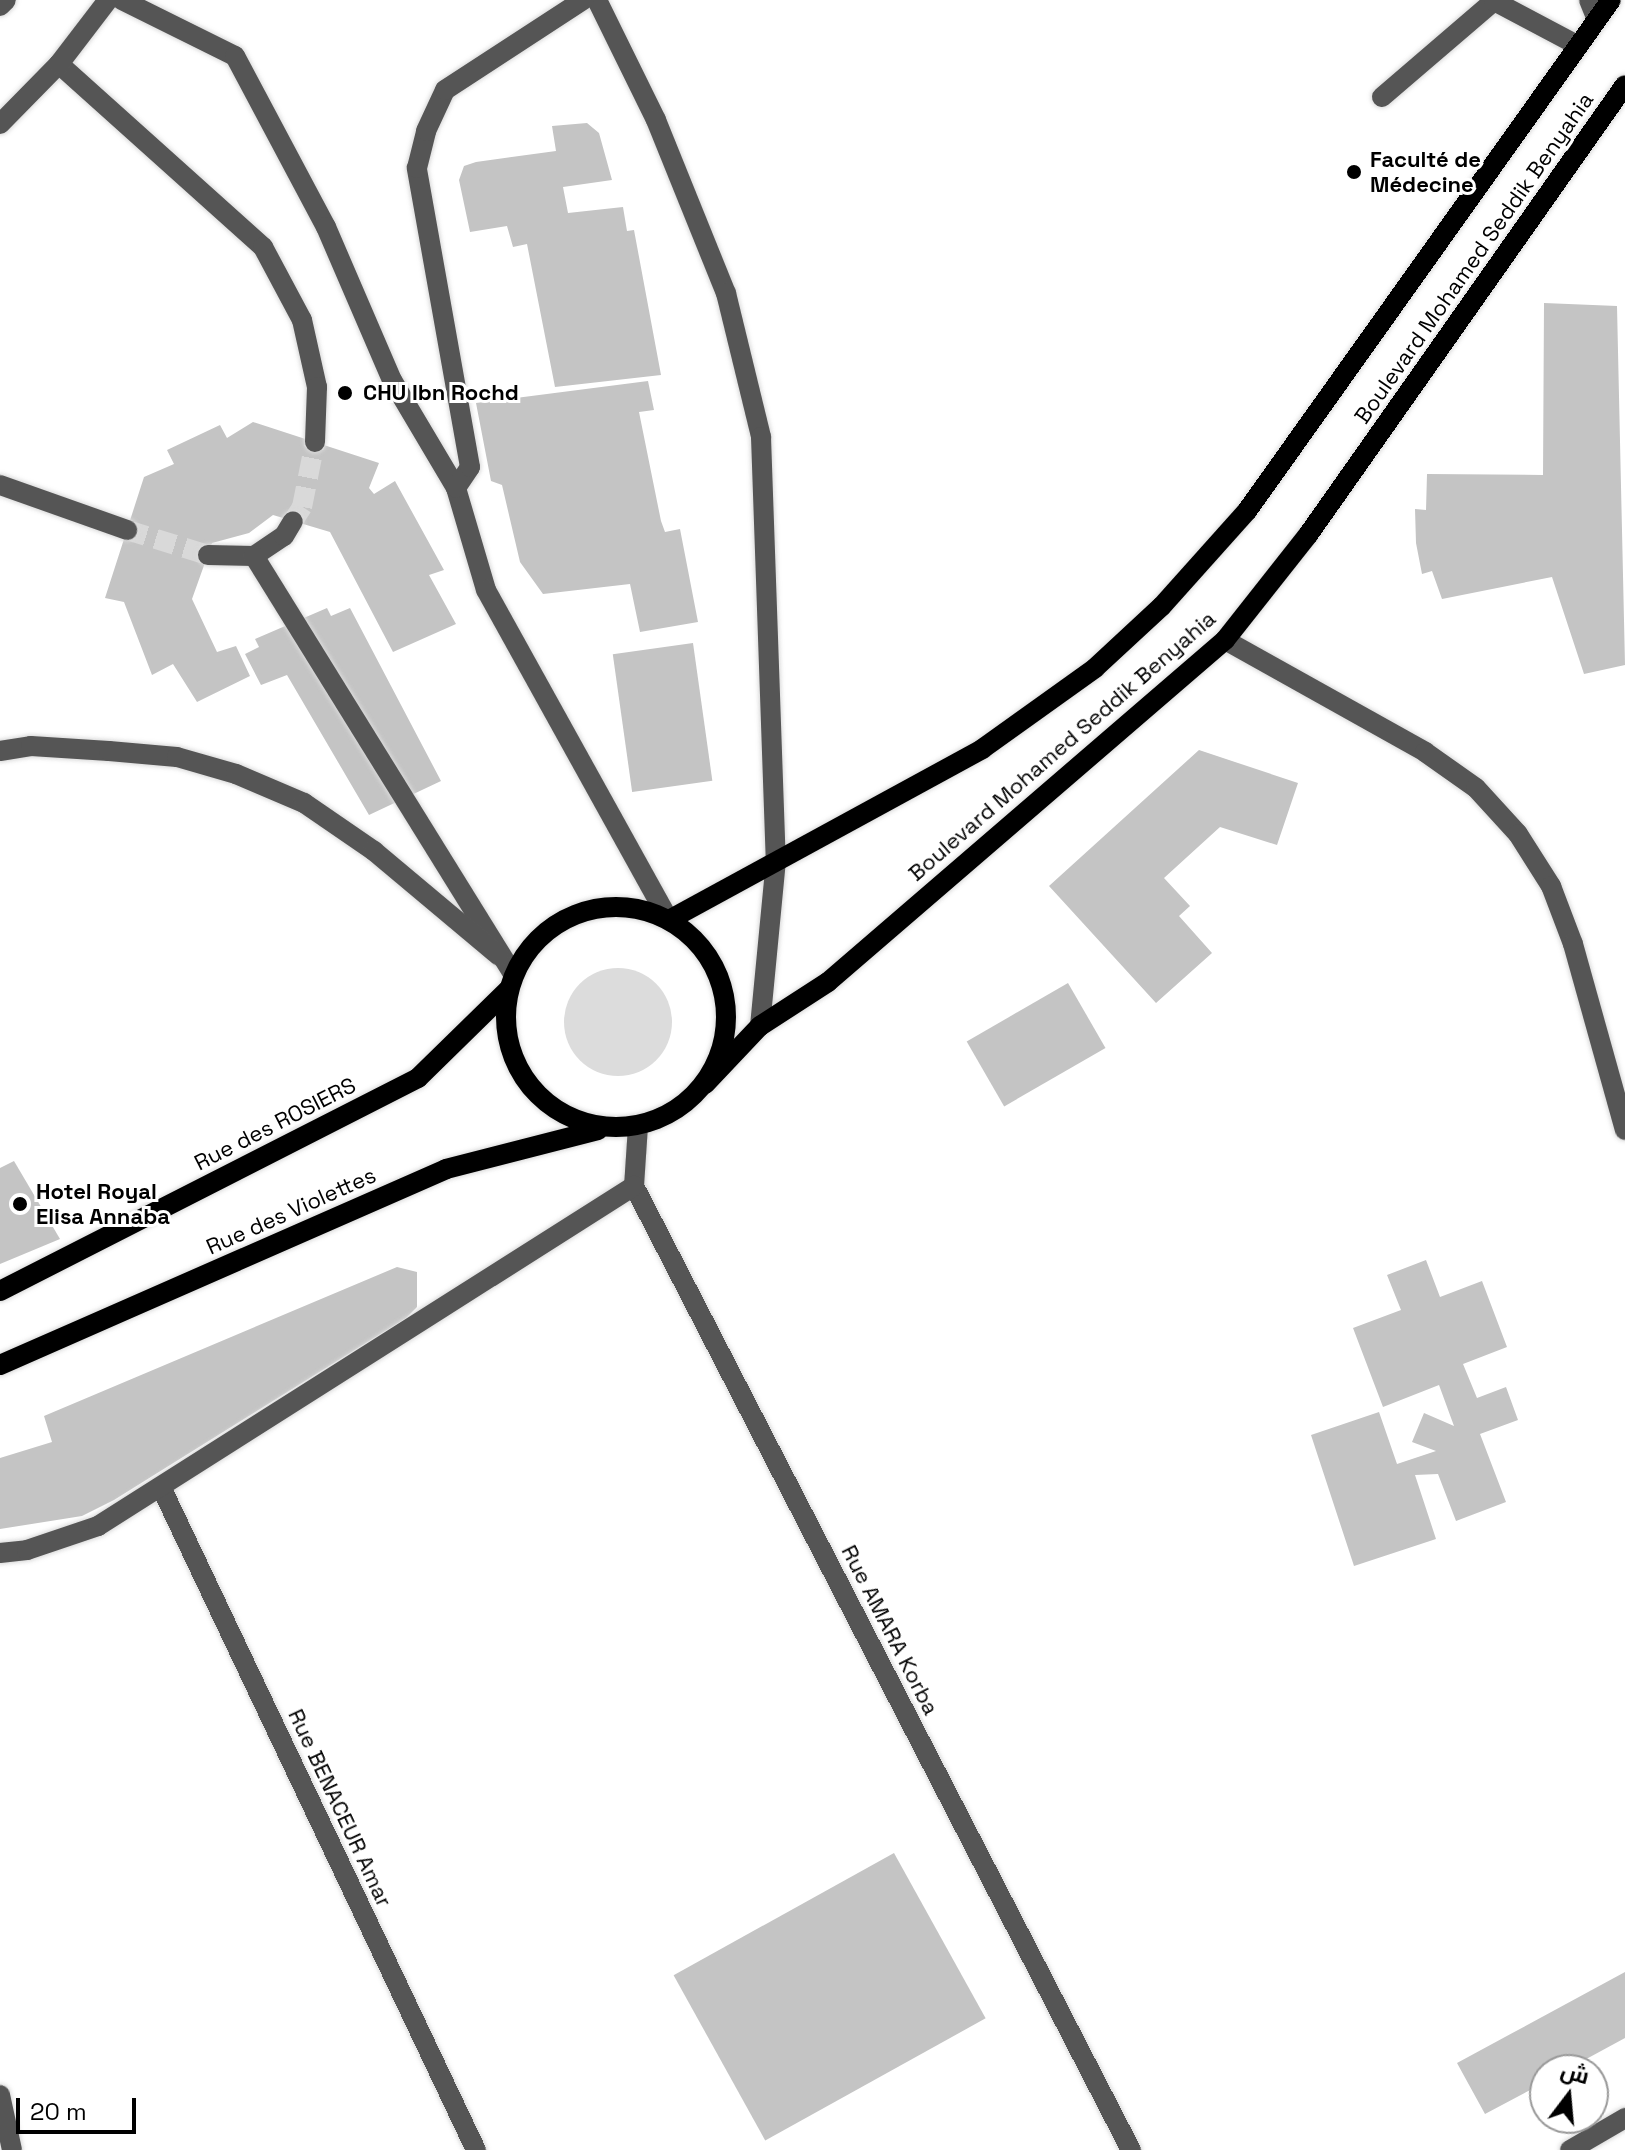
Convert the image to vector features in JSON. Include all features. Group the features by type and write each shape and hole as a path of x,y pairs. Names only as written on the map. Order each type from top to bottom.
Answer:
{"main road":[{"name":"Boulevard Mohamed Seddik Benyahia","path":"669,920 982,749 1095,668 1162,606 1247,511 1577,45 1592,9 1611,0"},
{"name":"Boulevard Mohamed Seddik Benyahia","path":"705,1084 760,1026 828,982 1225,640 1308,535 1625,85"},
{"path":"634,907 669,920 699,943 719,976 727,1012 723,1050 705,1084 675,1111 638,1126 610,1128 569,1116 527,1083 511,1054 505,1022 511,982 533,943 562,920 585,912 634,907"},
{"name":"Rue des ROSIERS","path":"0,1291 418,1078 511,982"},
{"name":"Rue des Violettes","path":"0,1365 446,1169 527,1144 610,1128"}],"street":[{"path":"0,6 6,0"},
{"path":"0,124 59,64 108,0"},
{"path":"122,0 235,56 326,227 392,380 456,488 486,590 669,920"},
{"path":"456,488 470,467 417,168 426,131 445,90 583,0"},
{"path":"597,0 656,120 726,293 761,437 776,860 760,1026"},
{"path":"1382,97 1494,1 1577,45"},
{"path":"59,64 263,247 302,320 317,387 315,442"},
{"path":"0,485 127,530"},
{"path":"208,555 254,556 284,536 293,521"},
{"path":"254,556 499,956 511,982"},
{"path":"1225,640 1425,752 1476,788 1518,834 1551,886 1573,944 1625,1130"},
{"path":"0,751 31,746 177,757 236,774 304,803 374,851 499,956"},
{"path":"0,1553 27,1550 98,1526 634,1186 638,1126"},
{"name":"Rue AMARA Korba","path":"634,1186 1131,2150"},
{"name":"Rue BENACEUR Amar","path":"161,1487 476,2150"},
{"path":"0,2095 12,2150"},
{"path":"1570,2150 1623,2126"}],"shaded area":[{"path":"618,968 639,972 656,984 668,1001 672,1022 668,1043 656,1060 639,1072 618,1076 597,1072 580,1060 568,1043 564,1022 568,1001 580,984 597,972"}],"building":[{"path":"587,123 599,133 612,180 563,187 568,213 623,207 627,231 634,230 661,375 555,387 527,244 513,247 507,226 470,232 459,180 464,166 476,162 556,151 552,126"},
{"path":"1544,303 1617,306 1625,665 1584,674 1552,577 1442,599 1432,571 1422,574 1416,543 1415,509 1426,510 1427,474 1543,475"},
{"path":"648,381 654,410 639,412 661,521 665,532 680,529 698,622 640,632 630,584 543,594 520,562 502,485 491,481 476,403"},
{"path":"253,422 379,463 369,488 374,494 395,481 444,570 429,575 456,624 393,652 330,532 273,515 249,533 212,543 192,599 217,652 236,646 250,676 197,702 173,664 152,675 124,602 105,598 144,477 174,464 167,450 220,425 227,438"},
{"path":"327,608 331,616 350,608 441,781 369,815 287,675 261,685 245,654 259,647 255,639"},
{"path":"693,643 712,781 632,792 613,654"},
{"path":"1199,750 1298,783 1277,845 1220,827 1164,878 1190,906 1179,916 1212,953 1156,1003 1049,886"},
{"path":"1068,983 1106,1048 1004,1106 967,1042"},
{"name":"Hotel Royal Elisa Annaba","path":"14,1161 60,1239 0,1264 0,1168"},
{"path":"1426,1260 1440,1297 1482,1281 1507,1347 1463,1364 1477,1398 1506,1387 1518,1420 1480,1434 1506,1502 1456,1521 1438,1474 1415,1475 1436,1539 1354,1566 1311,1435 1379,1412 1397,1464 1436,1451 1412,1442 1424,1413 1454,1426 1439,1385 1383,1407 1353,1328 1401,1310 1387,1275"},
{"path":"397,1267 417,1272 417,1307 406,1318 114,1500 82,1516 0,1529 0,1458 52,1442 44,1416"},
{"path":"894,1853 986,2018 765,2140 674,1975"},
{"path":"1625,1972 1625,2038 1596,2054 1529,2054 1529,2091 1485,2114 1457,2063"}],"tunnel":[{"path":"293,521 302,507 315,442"},
{"path":"127,530 208,555"}],"place":[{"name":"Faculté de Médecine","path":"1354,172"},
{"name":"CHU Ibn Rochd","path":"345,393"},
{"name":"Hotel Royal Elisa Annaba","path":"20,1204"}]}
